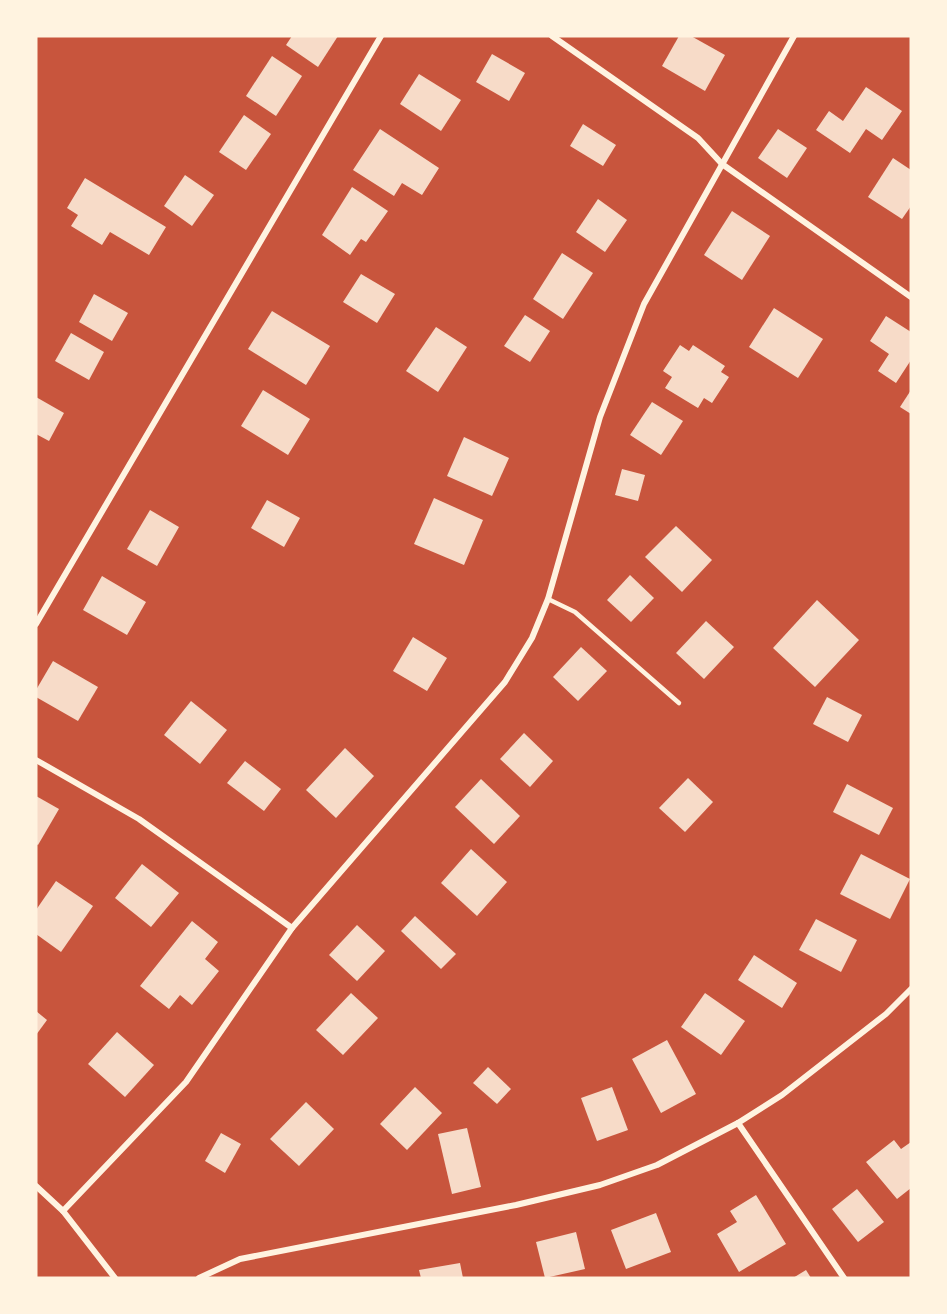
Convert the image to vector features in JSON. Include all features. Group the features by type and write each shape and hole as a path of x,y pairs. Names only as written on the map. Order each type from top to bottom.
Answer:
{"street":[{"path":"36,624 381,36"},
{"path":"552,36 698,138 722,164 911,297"},
{"path":"63,1211 186,1082 292,928 505,682 532,638 548,599 600,417 644,304 794,36"},
{"path":"36,760 139,819 292,928"},
{"path":"199,1278 240,1259 415,1226 600,1185 657,1165 738,1123 782,1095 886,1014 911,988"},
{"path":"738,1123 844,1278"},
{"path":"36,1186 63,1211 116,1278"}],"lane":[{"path":"548,599 575,612 679,703"}],"building":[{"path":"292,36 338,36 318,67 286,45"},
{"path":"679,36 691,36 725,55 705,91 662,66"},
{"path":"492,54 525,73 509,101 476,82"},
{"path":"272,56 302,76 276,116 246,96"},
{"path":"419,74 461,100 441,131 400,104"},
{"path":"866,87 902,111 882,140 866,129 850,153 816,130 829,111 843,121"},
{"path":"244,115 271,134 246,170 219,152"},
{"path":"583,124 616,145 603,166 570,146"},
{"path":"380,129 439,168 422,195 402,183 394,196 353,170"},
{"path":"778,129 807,148 787,178 758,158"},
{"path":"893,158 911,170 911,206 902,219 868,197"},
{"path":"185,175 214,195 192,226 164,206"},
{"path":"85,178 166,227 149,255 110,232 102,245 71,226 78,215 67,208"},
{"path":"352,187 388,211 366,242 361,239 350,255 322,235"},
{"path":"598,199 627,220 605,252 576,232"},
{"path":"732,211 770,236 742,280 704,255"},
{"path":"562,253 593,273 563,319 533,299"},
{"path":"361,274 395,294 377,323 343,302"},
{"path":"94,294 128,313 112,341 79,322"},
{"path":"774,308 823,339 798,378 749,347"},
{"path":"272,311 330,346 306,385 248,349"},
{"path":"525,315 550,331 530,362 504,346"},
{"path":"886,316 911,332 911,360 896,383 878,371 889,354 870,341"},
{"path":"436,327 467,347 438,392 406,371"},
{"path":"71,333 104,352 89,380 55,361"},
{"path":"680,345 689,351 693,345 725,366 721,372 729,377 712,403 704,398 698,408 665,388 672,377 663,371"},
{"path":"263,390 310,419 288,455 241,426"},
{"path":"911,390 911,414 900,407"},
{"path":"36,397 64,413 49,441 36,434"},
{"path":"652,402 683,421 661,455 630,435"},
{"path":"464,437 509,458 492,496 447,476"},
{"path":"622,469 645,475 638,501 615,495"},
{"path":"434,498 483,520 464,565 414,544"},
{"path":"267,500 300,518 284,547 251,528"},
{"path":"150,510 179,527 157,566 127,549"},
{"path":"676,526 712,560 682,592 645,557"},
{"path":"630,575 654,598 631,622 607,600"},
{"path":"102,576 146,602 127,635 83,610"},
{"path":"817,600 859,640 815,687 773,648"},
{"path":"706,621 734,647 704,679 676,653"},
{"path":"413,637 447,658 427,691 393,671"},
{"path":"581,647 607,671 578,701 553,677"},
{"path":"53,661 98,687 78,721 36,697 36,690"},
{"path":"827,697 862,715 848,742 813,724"},
{"path":"191,701 227,730 200,764 164,735"},
{"path":"524,733 553,761 530,787 500,759"},
{"path":"345,748 374,776 336,818 306,790"},
{"path":"245,761 281,789 264,811 227,783"},
{"path":"688,778 713,802 685,832 659,808"},
{"path":"481,779 520,816 494,844 455,807"},
{"path":"847,784 893,808 879,835 833,812"},
{"path":"36,796 59,809 38,845 36,844"},
{"path":"471,849 507,882 477,916 441,883"},
{"path":"861,854 910,879 890,919 840,894"},
{"path":"142,864 179,893 151,927 115,898"},
{"path":"56,881 93,906 61,952 36,934 36,910"},
{"path":"415,916 456,954 441,969 401,931"},
{"path":"816,919 857,940 841,972 799,950"},
{"path":"192,921 218,942 205,959 219,971 192,1005 180,995 169,1009 140,986"},
{"path":"357,925 385,951 357,981 329,955"},
{"path":"754,955 797,983 782,1008 738,980"},
{"path":"351,993 378,1018 343,1055 316,1030"},
{"path":"705,993 745,1021 721,1055 681,1027"},
{"path":"36,1011 47,1020 36,1035"},
{"path":"117,1032 154,1065 125,1097 88,1064"},
{"path":"667,1040 696,1094 661,1113 632,1059"},
{"path":"488,1067 511,1089 497,1104 473,1083"},
{"path":"415,1087 442,1113 407,1150 380,1124"},
{"path":"612,1087 628,1130 597,1141 581,1098"},
{"path":"306,1102 334,1129 299,1166 270,1139"},
{"path":"467,1128 481,1187 452,1194 438,1134"},
{"path":"221,1133 241,1144 225,1173 205,1161"},
{"path":"894,1140 901,1149 911,1142 911,1188 897,1199 866,1162"},
{"path":"857,1189 884,1222 858,1242 832,1209"},
{"path":"756,1195 786,1244 739,1272 717,1234 737,1222 730,1211"},
{"path":"656,1213 671,1252 626,1269 611,1230"},
{"path":"576,1232 585,1269 545,1278 536,1242"},
{"path":"460,1263 463,1278 421,1278 419,1270"},
{"path":"806,1270 811,1278 793,1278"}]}
